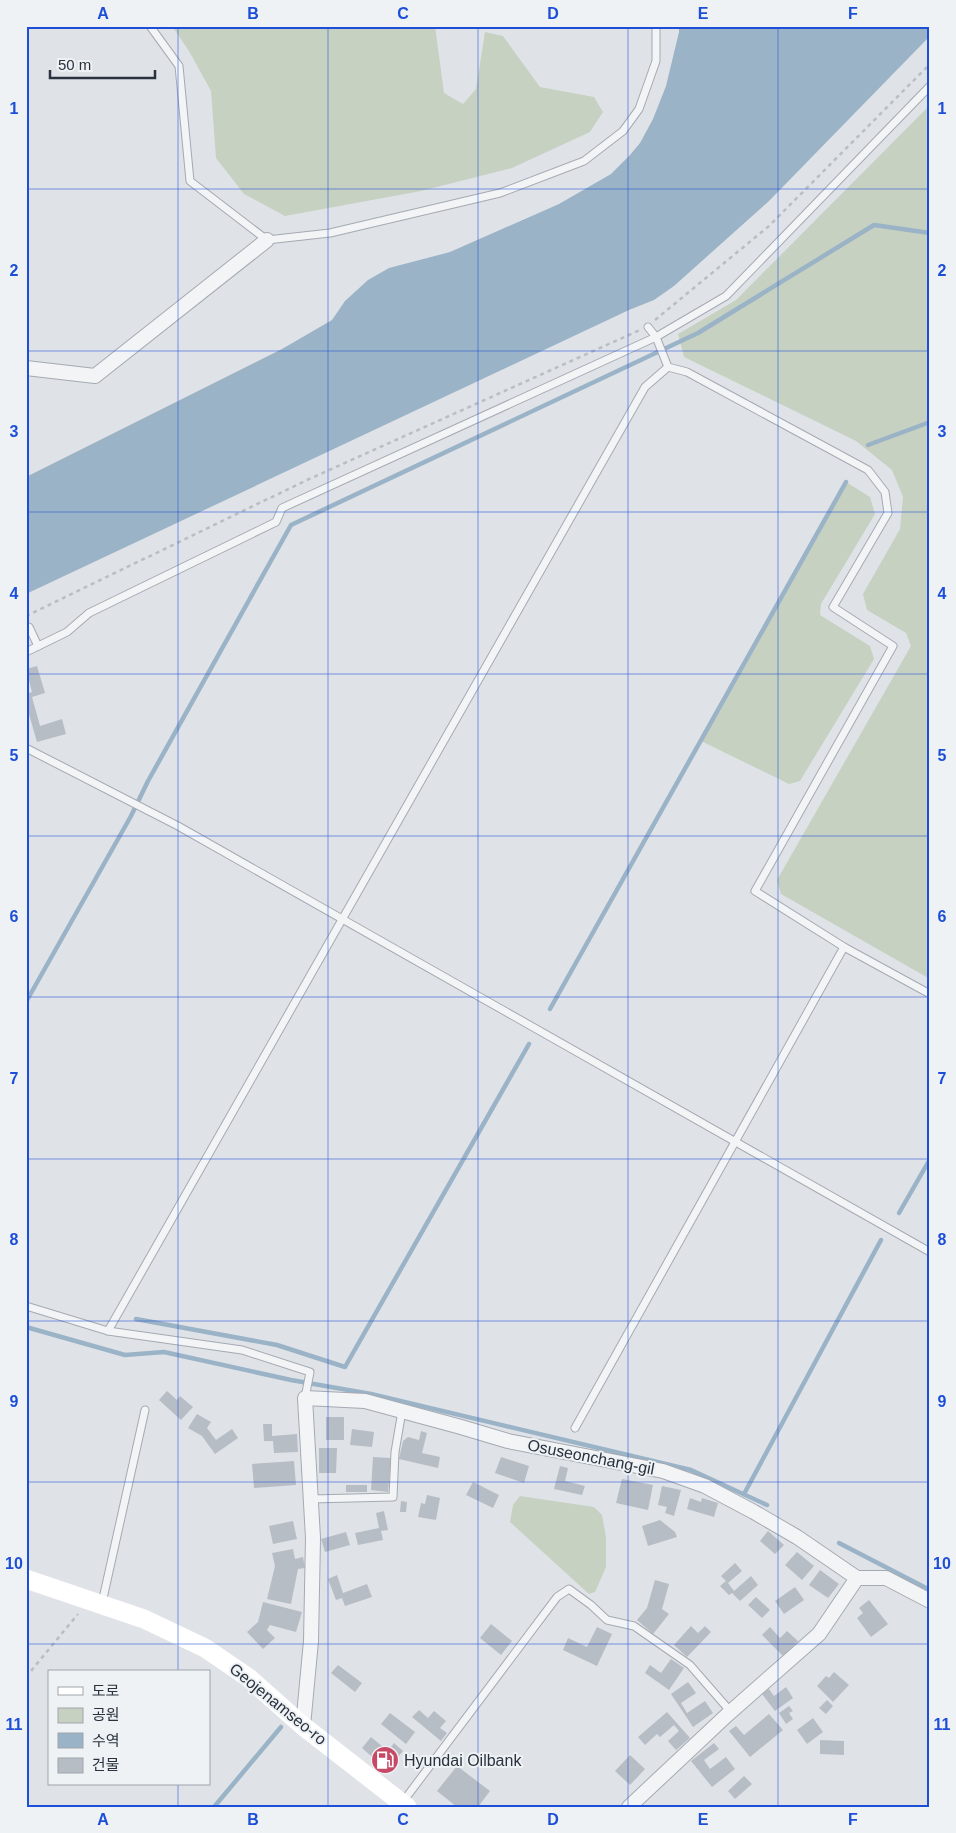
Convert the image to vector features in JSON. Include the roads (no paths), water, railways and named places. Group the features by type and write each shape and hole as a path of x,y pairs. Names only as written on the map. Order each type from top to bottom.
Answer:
{"main road":[{"name":"Geojenamseo-ro","path":"26,1579 144,1619 205,1648 249,1678 303,1726 404,1805"}],"street":[{"path":"26,368 95,376 267,240"},
{"path":"303,1726 312,1641 313,1538 305,1398"},
{"name":"Osuseonchang-gil","path":"305,1398 364,1401 508,1441 663,1471 705,1486 797,1537 857,1578"},
{"path":"629,1807 731,1712 819,1634 857,1578 886,1578 930,1601"}],"lane":[{"path":"150,26 179,66 190,181 267,240 330,233 500,193 584,161 623,132 639,109 656,62 656,26"},
{"path":"26,652 67,632 89,613 276,522 282,508 656,337 726,296 930,86"},
{"path":"648,327 656,337 668,367"},
{"path":"108,1331 645,387 668,367"},
{"path":"668,367 687,372 868,470 885,492 888,513 833,608 894,646 755,891 844,947 930,994"},
{"path":"26,628 28,627 38,646"},
{"path":"26,748 159,816 930,1252"},
{"path":"575,1428 844,947"},
{"path":"26,1306 108,1331 242,1350 310,1372 305,1398"},
{"path":"96,1602 145,1410"},
{"path":"311,1499 393,1498 395,1452 402,1411"},
{"path":"404,1805 557,1597 569,1589 591,1605 607,1620 634,1626 690,1665 731,1712"}],"water":[{"path":"679,26 930,26 930,36 769,201 674,286 654,300 629,310 26,594 26,477 282,349 332,320 345,301 368,280 389,268 450,252 559,204 611,174 640,143 653,119 666,86"}],"waterway":[{"path":"26,1002 291,525 698,333 874,225 930,233"},
{"path":"868,445 930,422"},
{"path":"550,1009 846,482"},
{"path":"136,1319 277,1345 345,1367 529,1044"},
{"path":"899,1213 930,1159"},
{"path":"744,1494 881,1240"},
{"path":"26,1327 125,1355 164,1352 291,1380 371,1394 691,1470 767,1505"},
{"path":"839,1543 930,1590"},
{"path":"214,1807 281,1727"}],"place":[{"name":"Hyundai Oilbank","path":"385,1760"}]}
